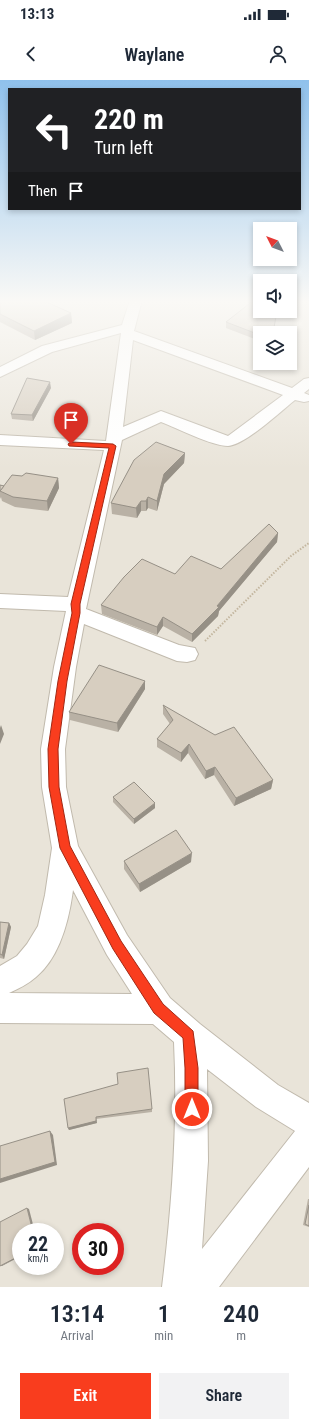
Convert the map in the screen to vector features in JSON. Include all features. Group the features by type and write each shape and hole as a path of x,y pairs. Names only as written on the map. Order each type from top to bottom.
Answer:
{"street":[{"path":"0,373 33,356"},
{"path":"124,356 113,442 76,608 65,667 53,749 54,787 65,848 117,945 159,1009 189,1035 267,1096 309,1121"},
{"path":"195,356 309,400"},
{"path":"0,440 113,442 161,416 228,441 236,439 309,382"},
{"path":"0,601 76,608 177,653 187,654"},
{"path":"0,982 26,967 44,944 54,918 65,848"},
{"path":"0,1008 159,1009"},
{"path":"180,1287 188,1222 192,1068 189,1035"},
{"path":"196,1287 309,1140"}],"path":[{"path":"187,654 196,650 291,556 309,543"}],"shaded area":[{"path":"0,356 253,356 253,370 297,370 297,356 309,356 309,1287 0,1287"}],"building":[{"path":"27,378 50,382 32,415 11,414"},
{"path":"156,442 185,453 164,474 157,501 148,497 146,501 141,501 136,508 111,503 134,460"},
{"path":"26,473 58,478 47,501 13,497 0,491 12,475 22,476"},
{"path":"0,485 4,486 0,491"},
{"path":"269,524 278,533 217,606 219,607 192,634 163,617 157,627 101,605 124,577 142,559 175,574 191,556 221,569"},
{"path":"99,665 145,681 117,723 69,712"},
{"path":"163,705 215,735 234,727 273,780 236,798 215,767 206,771 189,744 181,753 157,739 173,720"},
{"path":"134,782 155,803 134,819 113,797"},
{"path":"176,830 192,853 139,884 124,861"},
{"path":"0,922 9,923 2,955 0,954"},
{"path":"148,1068 152,1109 96,1117 96,1121 68,1128 64,1099 118,1084 117,1073"},
{"path":"50,1131 55,1162 0,1179 0,1146"},
{"path":"309,1205 309,1226 305,1224"},
{"path":"27,1208 31,1223 12,1223 12,1260 0,1266 0,1222"}],"route":[{"path":"71,444 113,446 76,604 76,613 65,667 53,749 54,787 58,817 65,848 117,945 159,1009 189,1035 192,1068 192,1109"}]}
